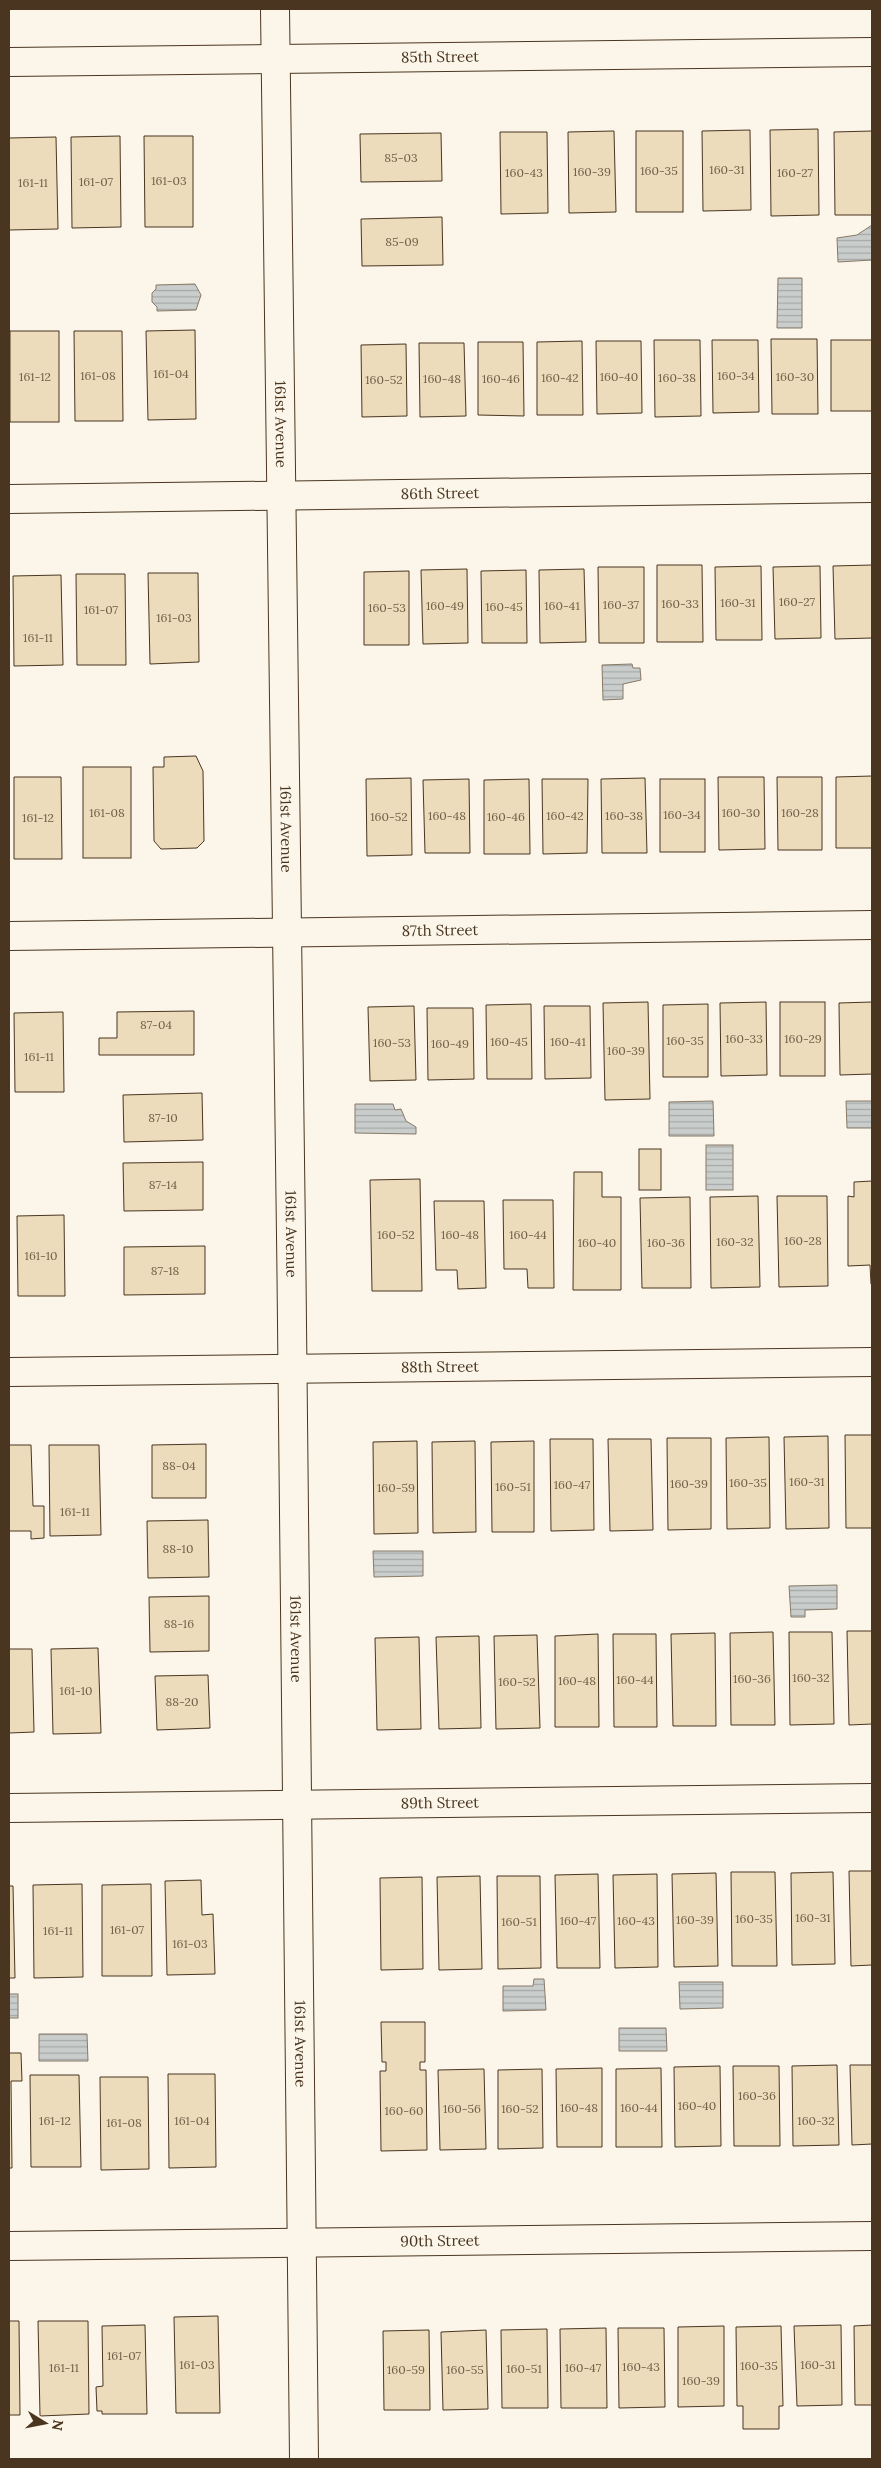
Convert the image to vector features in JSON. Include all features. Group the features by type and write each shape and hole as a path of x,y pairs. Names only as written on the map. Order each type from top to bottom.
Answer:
{"street":[{"name":"161st Avenue","path":"275,9 304,2459"},
{"name":"85th Street","path":"9,62 872,52"},
{"name":"86th Street","path":"9,499 872,488"},
{"name":"87th Street","path":"9,936 872,925"},
{"name":"88th Street","path":"9,1372 872,1362"},
{"name":"89th Street","path":"9,1808 872,1798"},
{"name":"90th Street","path":"9,2246 872,2236"}],"shaded area":[{"path":"872,225 872,260 838,262 837,238 857,235"},
{"path":"778,278 802,278 802,328 777,328"},
{"path":"195,284 201,295 196,310 157,311 157,307 152,302 152,293 156,289 156,285"},
{"path":"632,664 633,668 640,668 641,680 623,684 623,699 603,700 602,665"},
{"path":"713,1101 714,1136 669,1136 669,1102"},
{"path":"846,1101 872,1101 872,1128 847,1128"},
{"path":"355,1104 393,1104 395,1110 401,1109 406,1121 416,1127 416,1134 355,1133"},
{"path":"706,1145 733,1145 733,1190 706,1190"},
{"path":"373,1551 423,1551 423,1576 374,1577"},
{"path":"837,1585 837,1609 805,1610 805,1617 791,1617 789,1586"},
{"path":"534,1979 544,1979 546,2010 503,2011 503,1986 533,1986"},
{"path":"679,1982 723,1982 723,2008 680,2009"},
{"path":"9,1994 18,1994 18,2018 9,2018"},
{"path":"619,2028 666,2028 667,2051 619,2051"},
{"path":"39,2034 87,2034 88,2061 39,2061"}],"building":[{"path":"818,129 819,215 771,216 770,130"},
{"path":"750,130 751,210 703,211 702,131"},
{"path":"614,131 616,212 569,213 568,132"},
{"path":"636,131 683,131 683,212 636,212"},
{"path":"872,131 872,215 835,215 834,132"},
{"path":"500,132 547,132 548,213 501,214"},
{"path":"441,133 442,181 361,182 360,134"},
{"path":"120,136 121,227 72,228 71,137"},
{"path":"144,136 193,136 193,227 145,227"},
{"path":"56,137 58,229 9,230 9,138"},
{"path":"442,217 443,265 362,266 361,219"},
{"path":"195,330 196,419 148,420 146,331"},
{"path":"10,331 59,331 59,422 10,422"},
{"path":"74,331 122,331 123,421 75,421"},
{"path":"771,339 817,339 818,414 772,414"},
{"path":"654,340 700,340 701,416 655,417"},
{"path":"712,340 758,340 759,412 713,413"},
{"path":"831,340 872,340 872,411 831,411"},
{"path":"582,341 583,415 537,415 537,342"},
{"path":"596,341 641,341 642,413 597,414"},
{"path":"478,342 523,342 524,416 478,415"},
{"path":"419,343 464,343 466,416 420,417"},
{"path":"406,344 407,416 362,417 361,345"},
{"path":"657,565 702,565 703,642 657,642"},
{"path":"872,565 872,638 835,639 833,566"},
{"path":"761,566 762,640 716,640 715,567"},
{"path":"820,566 821,638 775,639 773,567"},
{"path":"598,567 644,567 644,643 599,643"},
{"path":"467,569 468,643 423,644 421,570"},
{"path":"584,569 586,642 540,643 539,570"},
{"path":"526,570 527,643 482,643 481,571"},
{"path":"409,571 409,645 364,645 364,572"},
{"path":"148,573 198,573 199,662 150,664"},
{"path":"76,574 125,574 126,665 77,665"},
{"path":"61,575 63,665 14,666 13,576"},
{"path":"196,756 203,771 204,841 197,848 161,849 154,841 153,767 164,767 164,757"},
{"path":"83,767 131,767 131,858 83,858"},
{"path":"872,776 872,848 836,848 836,777"},
{"path":"14,777 61,777 62,859 14,859"},
{"path":"718,777 764,777 765,849 719,850"},
{"path":"777,777 822,777 822,850 778,850"},
{"path":"411,778 412,855 367,856 366,779"},
{"path":"645,778 647,853 602,853 601,779"},
{"path":"469,779 470,853 425,853 423,780"},
{"path":"529,779 530,854 484,854 484,780"},
{"path":"542,779 588,779 587,853 543,854"},
{"path":"660,779 705,779 705,852 660,852"},
{"path":"648,1002 650,1099 605,1100 603,1003"},
{"path":"766,1002 767,1075 721,1076 720,1003"},
{"path":"780,1002 825,1002 825,1076 780,1076"},
{"path":"872,1002 872,1074 840,1075 839,1003"},
{"path":"531,1004 532,1079 487,1079 486,1005"},
{"path":"708,1004 708,1077 663,1077 663,1005"},
{"path":"414,1006 416,1080 370,1081 368,1007"},
{"path":"544,1006 590,1006 591,1078 545,1079"},
{"path":"427,1008 473,1008 474,1079 428,1080"},
{"path":"194,1011 194,1055 99,1055 99,1038 117,1038 117,1012"},
{"path":"63,1012 64,1092 15,1092 14,1013"},
{"path":"202,1093 203,1140 124,1142 123,1095"},
{"path":"639,1149 661,1149 661,1190 639,1190"},
{"path":"203,1162 203,1210 124,1211 123,1163"},
{"path":"574,1172 602,1172 602,1197 621,1197 621,1290 573,1290"},
{"path":"420,1179 422,1291 372,1291 370,1180"},
{"path":"872,1181 871,1284 870,1265 848,1266 848,1196 854,1197 854,1182"},
{"path":"758,1196 760,1287 711,1288 710,1197"},
{"path":"777,1196 827,1196 828,1286 779,1287"},
{"path":"690,1197 691,1288 642,1288 640,1198"},
{"path":"503,1200 553,1200 554,1288 528,1288 527,1269 504,1269"},
{"path":"434,1201 484,1201 486,1288 458,1289 457,1270 436,1270"},
{"path":"64,1215 65,1296 18,1296 17,1216"},
{"path":"205,1246 205,1294 124,1295 124,1247"},
{"path":"845,1435 872,1435 872,1528 846,1528"},
{"path":"828,1436 829,1528 786,1529 784,1437"},
{"path":"769,1437 770,1528 727,1529 726,1438"},
{"path":"667,1438 711,1438 711,1529 668,1530"},
{"path":"550,1439 593,1439 594,1530 551,1531"},
{"path":"608,1439 651,1439 653,1530 610,1531"},
{"path":"417,1441 418,1533 374,1534 373,1442"},
{"path":"475,1441 476,1532 433,1533 432,1442"},
{"path":"534,1441 534,1532 492,1532 491,1442"},
{"path":"206,1444 206,1498 152,1498 152,1445"},
{"path":"9,1445 31,1445 33,1506 44,1506 44,1538 31,1539 31,1531 9,1531"},
{"path":"49,1445 99,1445 101,1535 50,1536"},
{"path":"208,1520 209,1577 148,1578 147,1521"},
{"path":"209,1596 209,1651 150,1652 149,1597"},
{"path":"847,1631 872,1631 872,1724 849,1725"},
{"path":"773,1632 775,1725 731,1725 730,1633"},
{"path":"789,1632 832,1632 834,1724 790,1725"},
{"path":"715,1633 716,1726 673,1726 671,1634"},
{"path":"598,1634 599,1727 555,1727 555,1636"},
{"path":"613,1634 656,1634 657,1727 614,1727"},
{"path":"537,1635 540,1728 496,1729 494,1636"},
{"path":"479,1636 481,1728 439,1729 436,1637"},
{"path":"419,1637 421,1729 377,1730 375,1638"},
{"path":"98,1648 101,1733 53,1734 51,1649"},
{"path":"9,1649 32,1649 34,1732 9,1733"},
{"path":"208,1675 210,1728 157,1730 155,1676"},
{"path":"849,1871 872,1871 872,1965 851,1966"},
{"path":"731,1872 775,1872 777,1966 732,1966"},
{"path":"833,1872 835,1964 792,1965 791,1873"},
{"path":"716,1873 718,1966 674,1967 672,1874"},
{"path":"598,1874 600,1968 557,1968 555,1875"},
{"path":"657,1874 658,1967 615,1968 613,1875"},
{"path":"480,1876 482,1969 439,1970 437,1877"},
{"path":"497,1876 540,1876 541,1968 498,1969"},
{"path":"422,1877 423,1969 381,1970 380,1878"},
{"path":"201,1880 202,1915 213,1914 215,1974 167,1975 165,1881"},
{"path":"82,1884 83,1977 34,1978 33,1885"},
{"path":"151,1884 152,1976 102,1976 102,1885"},
{"path":"9,1886 13,1886 15,1978 9,1978"},
{"path":"381,2022 425,2022 425,2062 420,2062 420,2070 426,2070 427,2150 381,2151 380,2071 386,2071 386,2062 382,2062"},
{"path":"9,2053 21,2053 22,2081 11,2081 12,2168 9,2168"},
{"path":"837,2065 839,2145 793,2146 792,2066"},
{"path":"850,2065 872,2065 872,2144 852,2145"},
{"path":"720,2066 721,2146 675,2147 674,2067"},
{"path":"733,2066 779,2066 780,2146 734,2146"},
{"path":"602,2068 602,2147 557,2147 556,2069"},
{"path":"661,2068 662,2147 616,2147 616,2069"},
{"path":"484,2069 486,2149 440,2150 438,2070"},
{"path":"542,2069 543,2148 498,2149 498,2070"},
{"path":"168,2074 215,2074 216,2167 169,2168"},
{"path":"30,2075 79,2075 81,2167 31,2167"},
{"path":"100,2077 148,2077 149,2169 101,2170"},
{"path":"218,2316 220,2413 176,2413 174,2317"},
{"path":"9,2321 19,2321 20,2415 9,2415"},
{"path":"38,2321 88,2321 89,2414 40,2416"},
{"path":"145,2325 147,2414 102,2414 102,2411 97,2411 96,2387 103,2386 102,2326"},
{"path":"841,2325 842,2405 797,2406 794,2326"},
{"path":"872,2325 872,2405 855,2405 854,2326"},
{"path":"724,2326 724,2406 678,2407 678,2327"},
{"path":"781,2326 783,2406 779,2406 779,2429 743,2429 743,2406 737,2406 736,2327"},
{"path":"606,2328 607,2408 561,2408 560,2329"},
{"path":"618,2328 664,2328 665,2407 619,2408"},
{"path":"547,2329 548,2408 502,2408 501,2330"},
{"path":"429,2330 430,2410 384,2410 383,2331"},
{"path":"486,2330 488,2409 443,2410 441,2332"}]}
